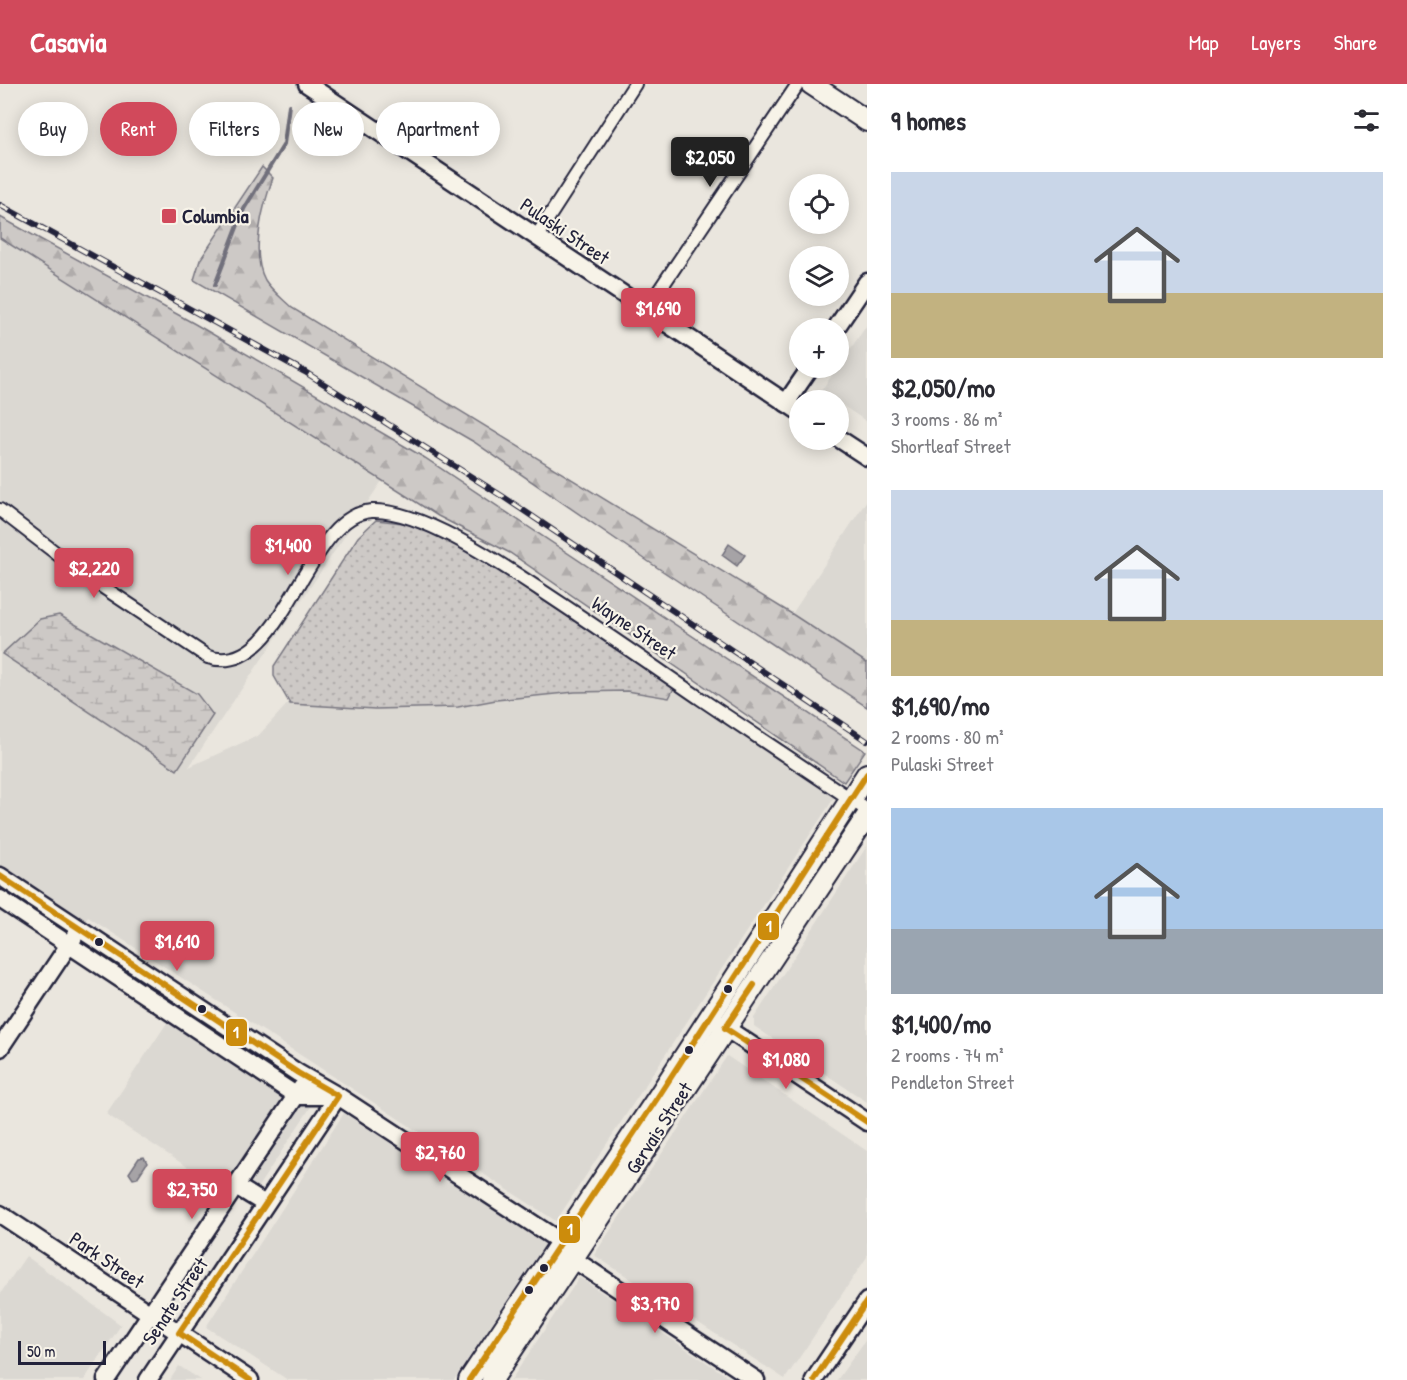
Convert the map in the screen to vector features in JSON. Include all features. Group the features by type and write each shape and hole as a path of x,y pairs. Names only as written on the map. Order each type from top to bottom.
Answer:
{"main road":[{"path":"811,84 867,121"},
{"name":"Gervais Street","path":"492,1380 573,1258 861,792"},
{"name":"Gervais Street","path":"469,1380 561,1242 867,816"}],"street":[{"name":"Pulaski Street","path":"307,84 789,405"},
{"path":"536,237 635,84"},
{"path":"646,310 798,84"},
{"path":"843,318 867,282"},
{"path":"849,445 867,457"},
{"name":"Wayne Street","path":"0,510 75,568 208,657 230,661 249,652 299,587 333,532 345,519 363,512 384,512 430,527 483,553 861,792"},
{"path":"0,876 561,1242 573,1258 756,1380"},
{"path":"0,899 297,1096 338,1096"},
{"path":"0,1048 80,928"},
{"path":"717,1023 867,1122"},
{"name":"Senate Street","path":"106,1380 308,1079"},
{"name":"Senate Street","path":"148,1380 338,1096"},
{"path":"236,1186 265,1204"},
{"name":"Park Street","path":"0,1214 250,1380"},
{"path":"814,1380 867,1301"}],"shaded area":[{"path":"0,238 138,317 390,469 189,767 259,735 292,699 642,689 681,693 834,798 556,1221 88,917 76,935 0,886"},
{"path":"867,325 867,422 849,410 849,390 822,390 830,378 849,378 849,351"},
{"path":"867,500 867,663 792,614"},
{"path":"867,846 867,1102 754,1026 754,1018"},
{"path":"181,1002 320,1093 246,1205 106,1114"},
{"path":"727,1056 867,1151 867,1257 785,1379 594,1255"},
{"path":"344,1113 545,1244 454,1380 288,1380 206,1327"},
{"path":"26,1256 121,1325 84,1380 0,1380 0,1294"},
{"path":"580,1278 733,1380 511,1380"},
{"path":"867,1338 867,1380 837,1380"},
{"path":"179,1366 201,1380 170,1380"}],"green space":[{"path":"262,167 273,178 265,201 258,243 261,269 268,284 292,308 792,614 867,663 867,707 474,442 194,280 200,260"},
{"path":"0,217 195,324 425,458 865,751 844,782 510,553 438,516 0,238"},
{"path":"376,520 412,524 470,551 674,688 669,698 627,691 575,692 496,700 458,707 375,709 290,704 274,676 274,666 358,537"},
{"path":"59,615 197,694 213,715 177,770 2,654 40,619"}],"water":[{"path":"729,544 745,555 737,566 722,555"},
{"path":"144,1157 147,1163 137,1178 133,1179 129,1173 139,1158"}],"waterway":[{"path":"215,285 244,209 284,144 289,105"}],"railway":[{"path":"0,205 305,372 502,496 867,741"}],"transit line":[{"name":"1","path":"469,1380 658,1097 867,774"},
{"name":"1","path":"0,876 298,1073 338,1096 179,1333 250,1380"},
{"name":"1","path":"754,985 725,1028 867,1122"},
{"name":"1","path":"814,1380 867,1301"}],"place":[{"name":"Columbia","path":"169,216"}]}
